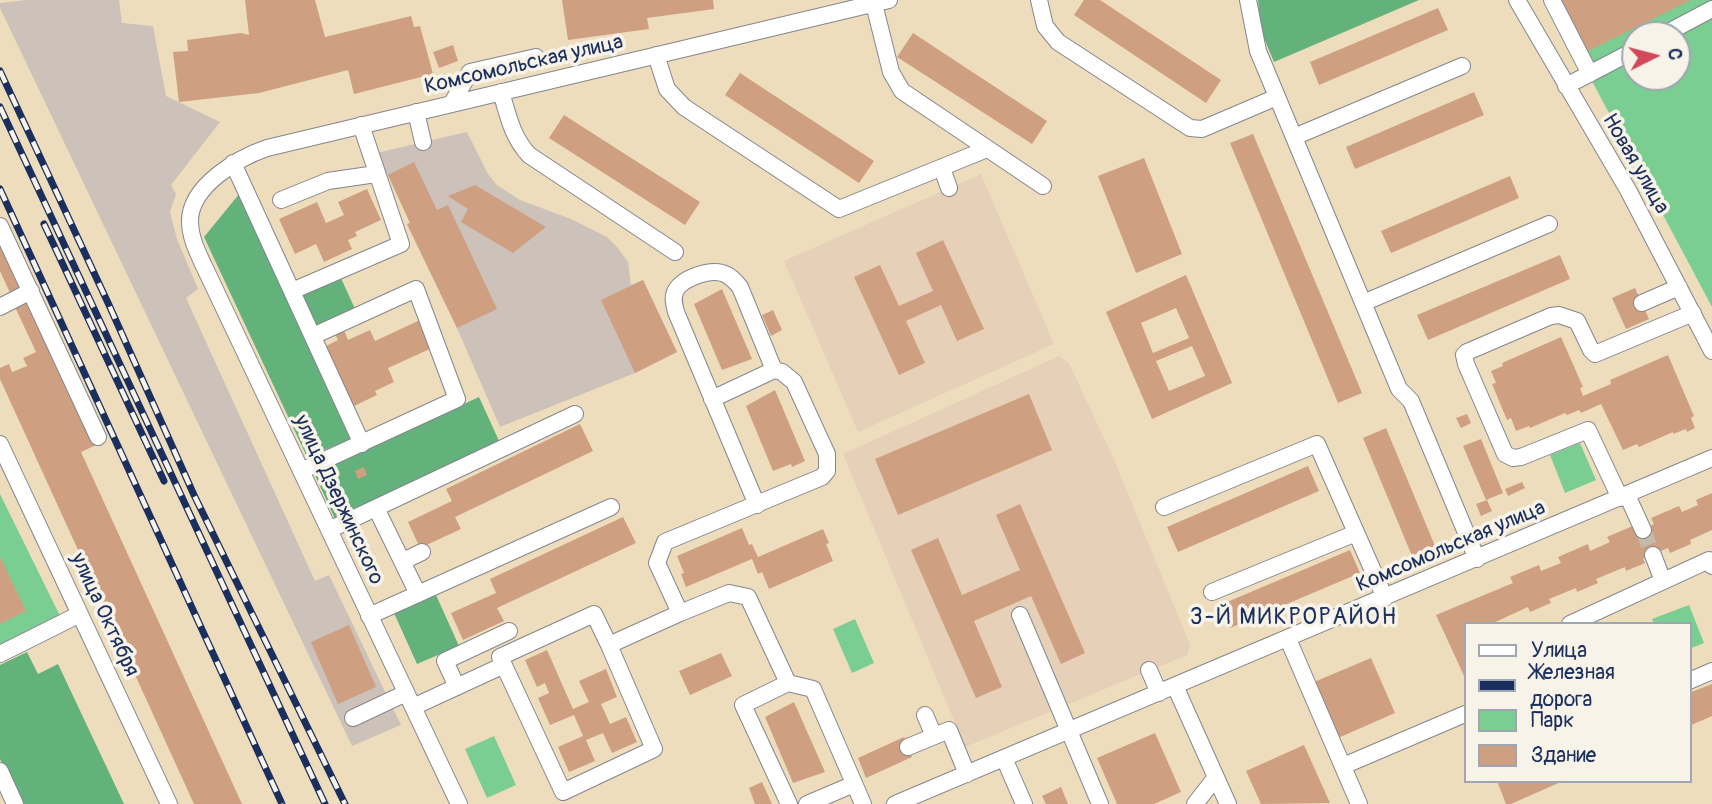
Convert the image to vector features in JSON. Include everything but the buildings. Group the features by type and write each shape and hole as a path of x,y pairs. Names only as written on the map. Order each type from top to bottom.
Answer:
{"street":[{"path":"1040,0 1045,26 1058,42 1190,128 1202,129 1277,97"},
{"path":"1248,0 1256,43 1277,97 1399,389 1411,401 1477,559"},
{"name":"Новая улица","path":"1517,0 1628,190 1712,351"},
{"path":"1552,0 1590,74"},
{"path":"881,2 891,72 902,91 1043,186"},
{"name":"Комсомольская улица","path":"191,211 207,185 233,163 267,148 881,2"},
{"path":"1689,21 1712,9"},
{"path":"452,103 470,72 533,51 550,80"},
{"path":"656,55 667,89 684,107 839,209 988,149"},
{"path":"1566,86 1621,57"},
{"path":"1294,137 1462,66"},
{"path":"501,92 512,130 519,145 529,155 675,252"},
{"path":"416,112 423,142"},
{"path":"292,291 401,244 361,125"},
{"path":"233,163 362,444"},
{"path":"942,168 950,188"},
{"path":"281,200 328,181 376,174"},
{"name":"улица Дзержинского","path":"191,211 186,241 203,264 458,804"},
{"path":"1363,303 1549,224"},
{"path":"0,226 98,437"},
{"path":"757,505 676,312 673,300 676,290 694,278 712,271 732,278 740,287 774,370"},
{"path":"1642,303 1679,287"},
{"path":"301,471 457,399 416,289 313,336"},
{"path":"0,306 31,291"},
{"path":"1643,530 1588,430 1521,457 1513,458 1505,454 1464,355 1555,315 1577,321 1595,354 1693,313"},
{"path":"680,614 657,563 665,542 822,477 827,471 828,462 794,382 782,372 774,370 712,399"},
{"path":"329,530 575,414"},
{"path":"1164,508 1315,440 1385,598"},
{"name":"улица Октября","path":"0,444 169,804"},
{"name":"Комсомольская улица","path":"895,804 1712,458"},
{"path":"369,616 611,507"},
{"path":"376,508 418,594"},
{"path":"1212,592 1356,533"},
{"path":"403,561 422,552"},
{"path":"1653,555 1663,581"},
{"path":"1574,622 1709,560 1712,566"},
{"path":"609,645 729,593 748,597 788,683"},
{"path":"0,654 80,614"},
{"path":"594,614 609,645 654,749 563,792 500,657 594,614"},
{"path":"1020,615 1108,804"},
{"path":"457,687 445,661 509,631"},
{"path":"1288,639 1359,804"},
{"path":"353,718 457,687 504,666"},
{"path":"1149,670 1159,693"},
{"path":"1691,680 1712,671"},
{"path":"789,804 743,705 788,683 813,689 863,804"},
{"path":"1175,686 1228,804"},
{"path":"1343,766 1464,713"},
{"path":"925,715 934,736"},
{"path":"908,747 949,730 967,774"},
{"path":"1072,730 1100,804"},
{"path":"1004,758 1024,804"},
{"path":"0,771 15,804"},
{"path":"1195,804 1216,777"},
{"path":"807,804 854,784"}],"shaded area":[{"path":"27,0 119,0 122,23 153,26 166,96 220,122 171,185 176,194 170,212 177,239 198,289 186,298 315,581 329,575 401,725 352,746 0,8 0,3"},
{"path":"467,132 488,174 497,185 520,200 571,219 607,237 618,248 628,262 631,285 643,280 677,352 635,373 500,427 457,328 407,224 410,223 388,175 383,174 376,153"},
{"path":"981,174 1054,344 858,432 784,261"},
{"path":"1059,356 1069,363 1116,464 1190,645 1187,655 965,747 843,454"}],"green space":[{"path":"1258,0 1419,0 1274,62 1261,31"},
{"path":"1549,0 1712,0 1712,307"},
{"path":"240,193 351,439 307,457 204,237"},
{"path":"340,276 356,311 318,328 302,293"},
{"path":"479,397 500,443 335,519 314,473"},
{"path":"1580,443 1596,480 1565,493 1550,455"},
{"path":"0,494 62,620 0,650"},
{"path":"436,595 459,646 417,664 394,613"},
{"path":"1689,605 1704,643 1691,648 1691,622 1653,622 1652,619"},
{"path":"855,619 874,663 852,673 833,629"},
{"path":"27,652 38,674 58,664 124,804 21,804 0,759 0,665"},
{"path":"494,736 516,785 487,798 465,749"}],"tunnel":[{"path":"1643,530 1653,555"}],"railway":[{"path":"0,71 194,495 345,804"},
{"path":"0,107 325,804"},
{"path":"0,189 282,804"},
{"path":"44,224 164,481"}],"district":[{"name":"3-Й МИКРОРАЙОН","path":"1294,618"}]}
